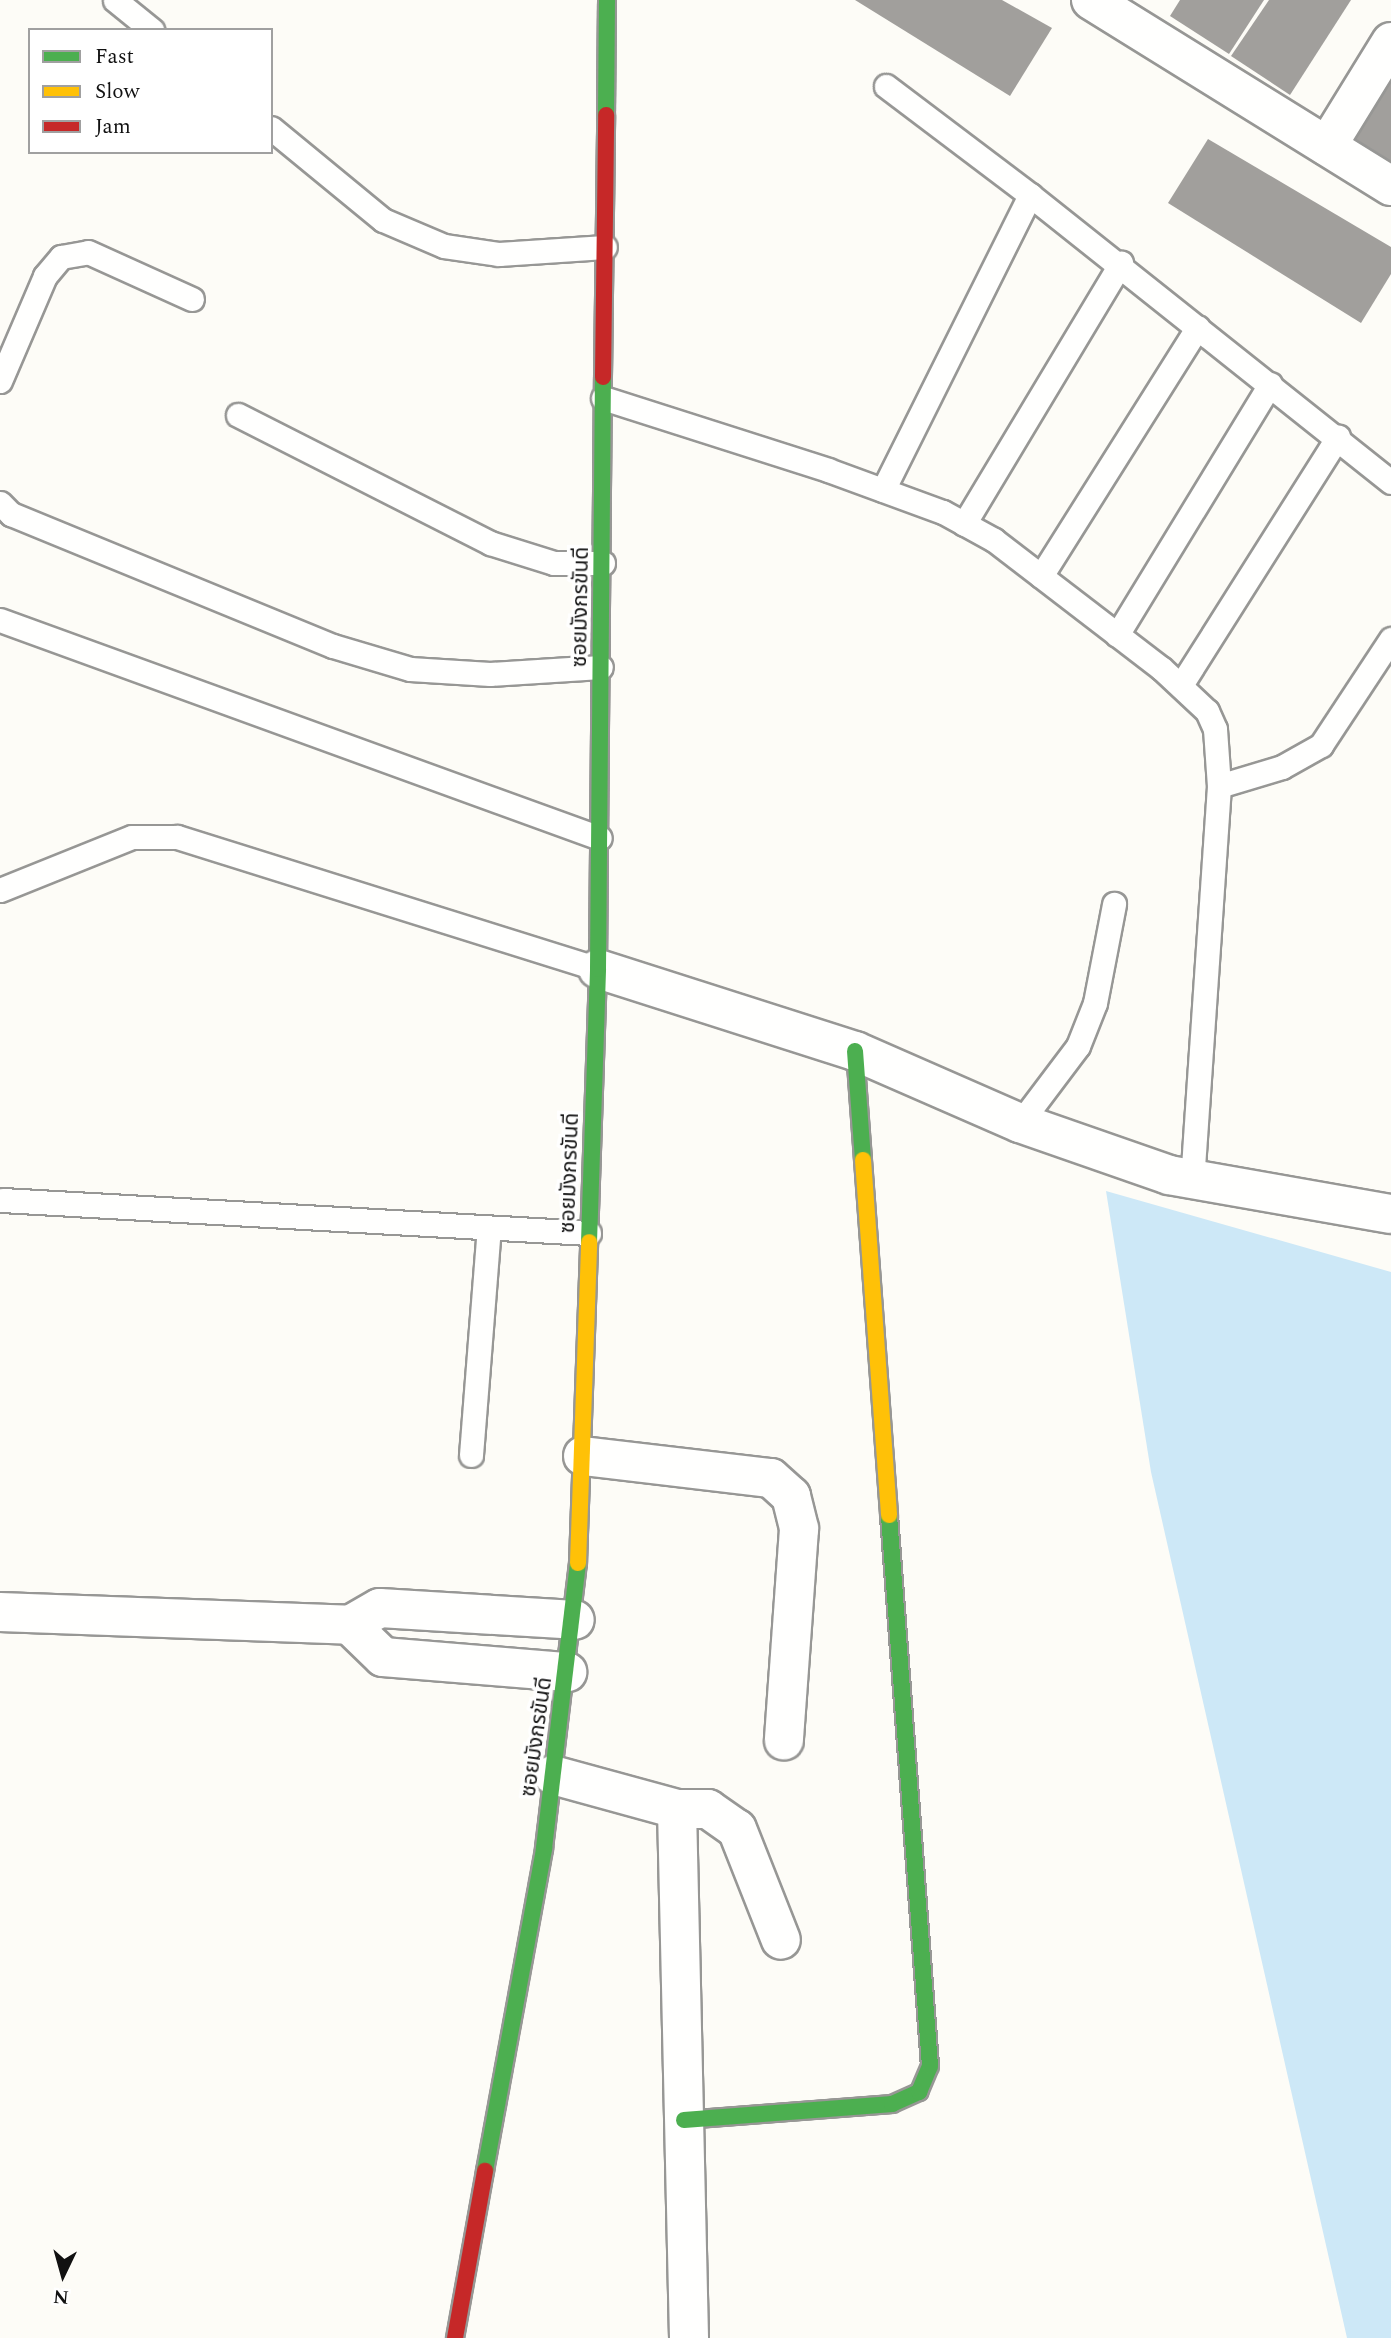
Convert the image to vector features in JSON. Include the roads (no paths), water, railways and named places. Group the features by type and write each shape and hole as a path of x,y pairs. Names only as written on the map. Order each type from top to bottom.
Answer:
{"street":[{"name":"ซอยมังกรขันดี","path":"455,2338 553,1775 575,1620 583,1455 598,970 607,0"},
{"path":"1109,5 1391,186"},
{"path":"1327,146 1391,42"},
{"path":"598,970 855,1051 1020,1123 1192,1180 1391,1213"},
{"path":"684,2120 892,2104 919,2092 930,2066 855,1051"},
{"path":"583,1455 771,1478 791,1496 799,1529 784,1740"},
{"path":"0,1612 350,1625 380,1608 575,1620"},
{"path":"350,1625 383,1657 567,1672"},
{"path":"553,1775 677,1809 708,1809 737,1829 781,1940"},
{"path":"677,1809 688,2338"}],"lane":[{"path":"116,0 150,28"},
{"path":"886,86 1121,263 1391,482"},
{"path":"273,130 383,220 444,246 499,254 605,247"},
{"path":"883,490 1030,195"},
{"path":"0,381 45,276 61,257 88,252 192,299"},
{"path":"964,524 1121,263"},
{"path":"1041,576 1198,327"},
{"path":"1117,635 1270,384"},
{"path":"603,398 883,490 964,524 994,540 1041,576 1181,685 1207,711 1215,729 1219,786 1192,1180"},
{"path":"238,415 490,543 554,562 603,563"},
{"path":"1181,685 1338,437"},
{"path":"0,503 11,514 333,646 410,669 490,674 601,667"},
{"path":"0,620 600,838"},
{"path":"1219,786 1282,767 1321,745 1391,639"},
{"path":"0,890 132,837 177,837 598,970"},
{"path":"1020,1123 1078,1046 1095,1003 1115,904"},
{"path":"2,1200 589,1233"},
{"path":"471,1455 489,1228"}],"water":[{"path":"1106,1191 1391,1272 1391,2338 1347,2338 1151,1472"}]}
